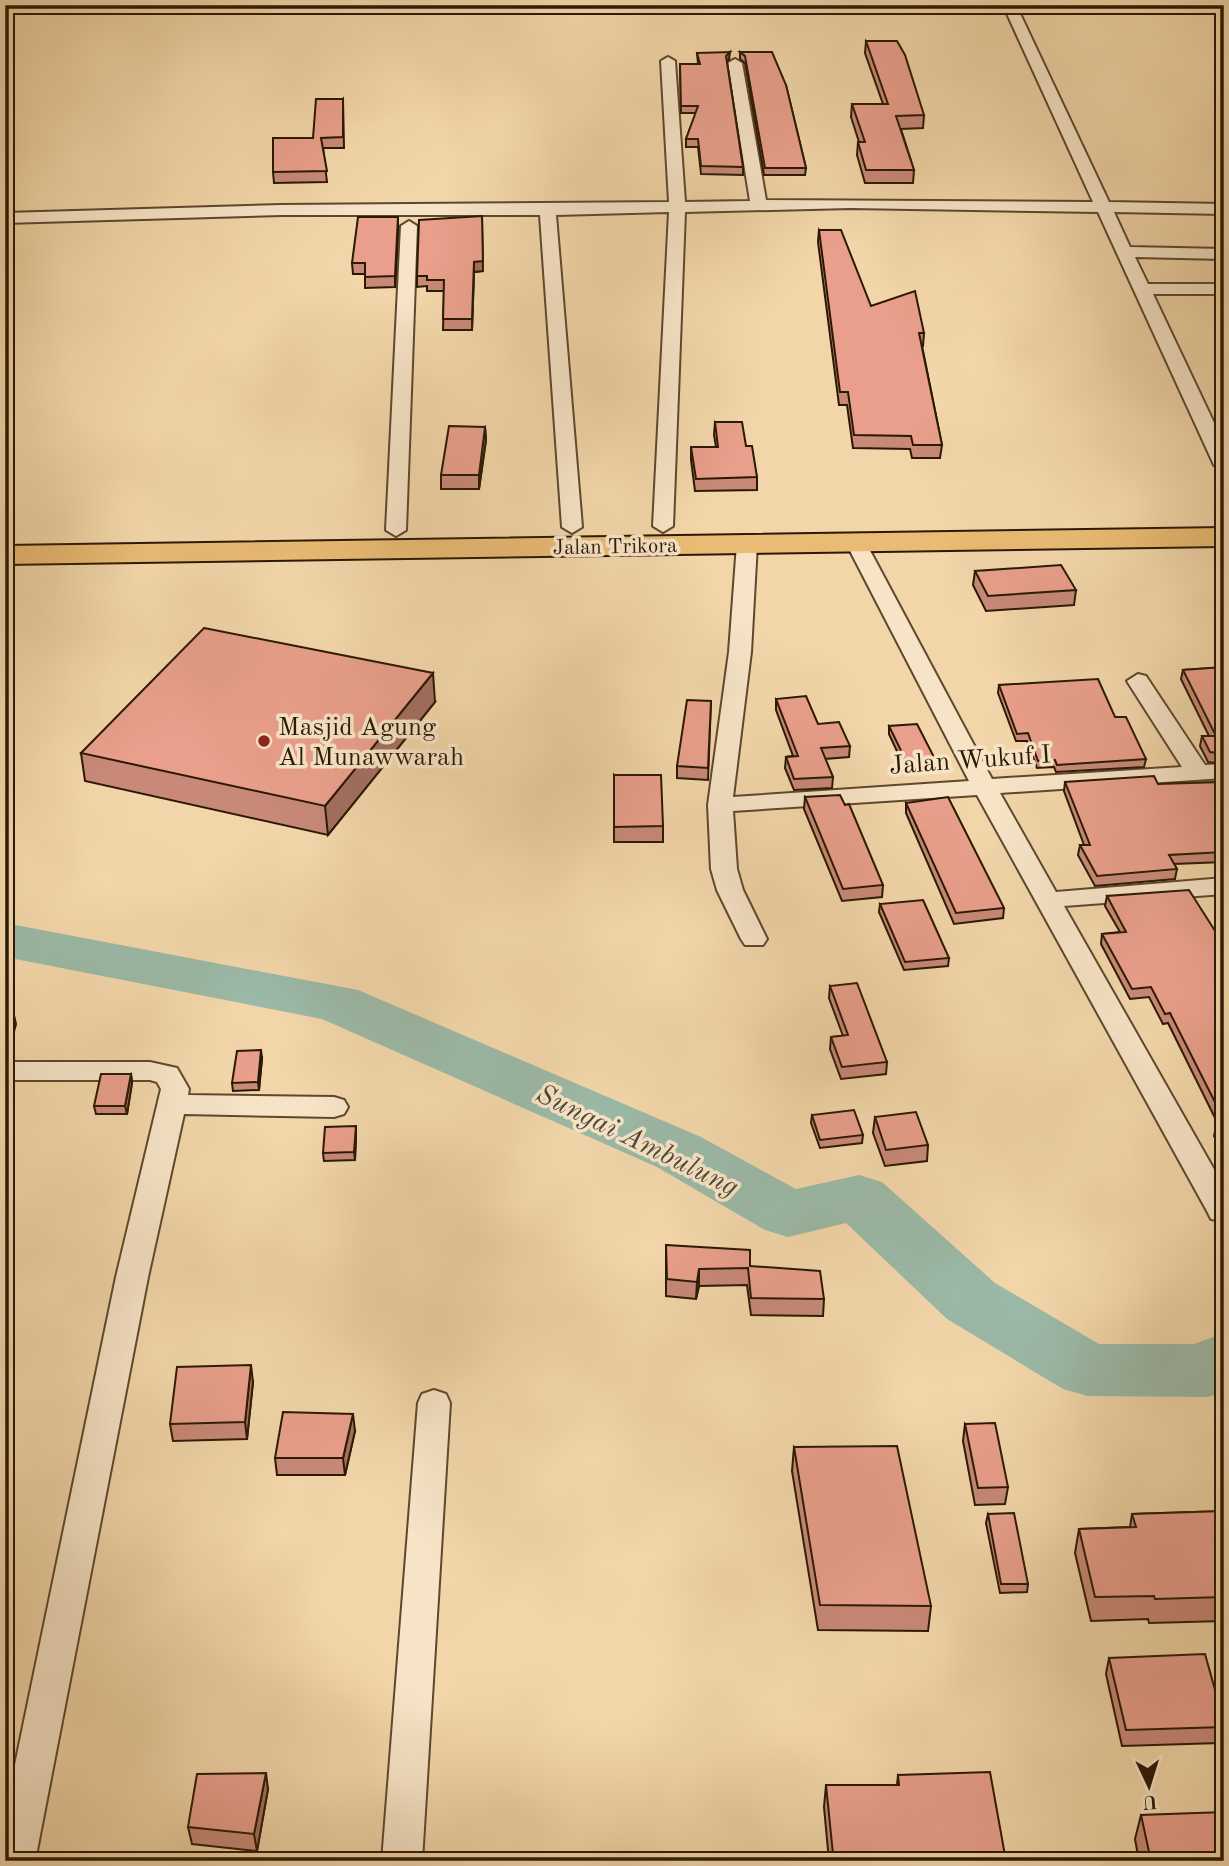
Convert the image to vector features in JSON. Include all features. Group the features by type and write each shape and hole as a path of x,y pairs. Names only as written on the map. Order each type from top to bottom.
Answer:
{"main road":[{"name":"Jalan Trikora","path":"5,536 151,544 856,543 1153,529 1224,519"},
{"name":"Jalan Trikora","path":"5,555 396,530 572,527 1153,529 1224,537"}],"street":[{"path":"1009,5 1224,465"},
{"path":"663,526 677,208 668,61"},
{"path":"735,63 759,206"},
{"path":"5,218 281,210 548,210 850,203 1224,209"},
{"path":"548,210 572,527"},
{"path":"396,530 409,226"},
{"path":"1125,252 1224,254"},
{"path":"1142,289 1224,289"},
{"path":"856,543 985,788 1222,1211"},
{"path":"747,544 737,685 729,720 720,805 724,869 730,890 754,939"},
{"path":"1138,681 1198,773"},
{"name":"Jalan Wukuf I","path":"720,805 1224,771"},
{"path":"1048,900 1222,889"},
{"path":"5,1072 161,1073 172,1080 175,1089 132,1278 15,1861"},
{"path":"172,1104 334,1107"},
{"path":"402,1861 434,1403"}],"building":[{"path":"866,41 897,41 905,55 924,115 896,116 914,170 866,170 858,142 865,142 852,104 888,104"},
{"path":"730,52 726,56 743,167 701,166 698,139 686,139 698,106 681,106 680,64 700,64 697,53"},
{"path":"740,52 772,52 786,85 806,168 765,168 745,56"},
{"path":"316,99 343,99 343,137 321,138 327,171 273,172 273,138 313,138"},
{"path":"482,216 483,261 474,262 472,319 443,319 444,280 427,280 427,276 417,276 419,220"},
{"path":"358,217 398,217 395,276 365,277 365,263 352,263"},
{"path":"819,230 841,230 871,306 915,291 924,333 919,333 942,445 913,445 911,436 854,435 848,392 840,392"},
{"path":"715,422 742,422 746,446 752,446 757,477 696,479 691,447 718,447"},
{"path":"449,426 485,427 479,475 441,475"},
{"path":"1061,565 1076,590 988,596 975,571"},
{"name":"Masjid Agung Al Munawwarah","path":"204,628 433,673 325,806 81,753"},
{"path":"1224,667 1224,754 1210,752 1202,736 1216,736 1183,670"},
{"path":"1098,679 1115,717 1126,717 1146,759 1057,765 1055,760 1038,761 1028,733 1017,734 999,685"},
{"path":"806,696 818,724 839,722 850,746 821,748 833,777 794,779 786,757 798,756 776,699"},
{"path":"687,700 711,701 708,768 677,766"},
{"path":"917,724 937,763 908,765 889,726"},
{"path":"614,775 661,775 663,826 614,827"},
{"path":"1154,776 1158,784 1224,782 1224,852 1169,855 1177,869 1097,876 1080,845 1090,845 1065,782"},
{"path":"840,795 845,805 849,804 883,885 843,889 805,797"},
{"path":"948,797 1004,908 956,913 906,803"},
{"path":"1189,890 1224,945 1224,1120 1170,1013 1165,1014 1151,987 1132,989 1102,934 1126,932 1107,896"},
{"path":"923,900 949,958 905,962 880,904"},
{"path":"857,983 887,1062 842,1067 831,1037 848,1035 830,986"},
{"path":"5,1011 13,1011 5,1041"},
{"path":"261,1050 258,1082 232,1083 237,1051"},
{"path":"101,1074 131,1074 125,1106 94,1106"},
{"path":"854,1110 863,1135 820,1140 812,1115"},
{"path":"916,1112 928,1145 886,1150 875,1117"},
{"path":"356,1126 354,1152 323,1153 325,1127"},
{"path":"1216,1126 1224,1126 1224,1140"},
{"path":"666,1245 750,1250 750,1266 820,1271 824,1299 751,1298 748,1268 699,1269 697,1282 667,1279"},
{"path":"251,1365 245,1422 170,1424 177,1367"},
{"path":"283,1412 353,1414 343,1458 275,1458"},
{"path":"995,1423 1008,1487 978,1488 965,1424"},
{"path":"897,1446 931,1606 820,1605 794,1447"},
{"path":"1224,1511 1224,1597 1095,1597 1079,1529 1136,1527 1132,1514"},
{"path":"1014,1513 1028,1584 1001,1584 988,1514"},
{"path":"1205,1654 1224,1727 1126,1730 1109,1658"},
{"path":"990,1772 1006,1861 910,1861 909,1852 833,1854 826,1785 899,1785 898,1775"},
{"path":"266,1773 254,1834 188,1827 197,1774"},
{"path":"1224,1812 1224,1861 1151,1861 1141,1815"}],"waterway":[{"name":"Sungai Ambulung","path":"5,940 337,1003 679,1152 788,1214 859,1198 971,1301 1088,1370 1208,1371 1224,1359"}],"place":[{"name":"Masjid Agung Al Munawwarah","path":"264,741"}]}
